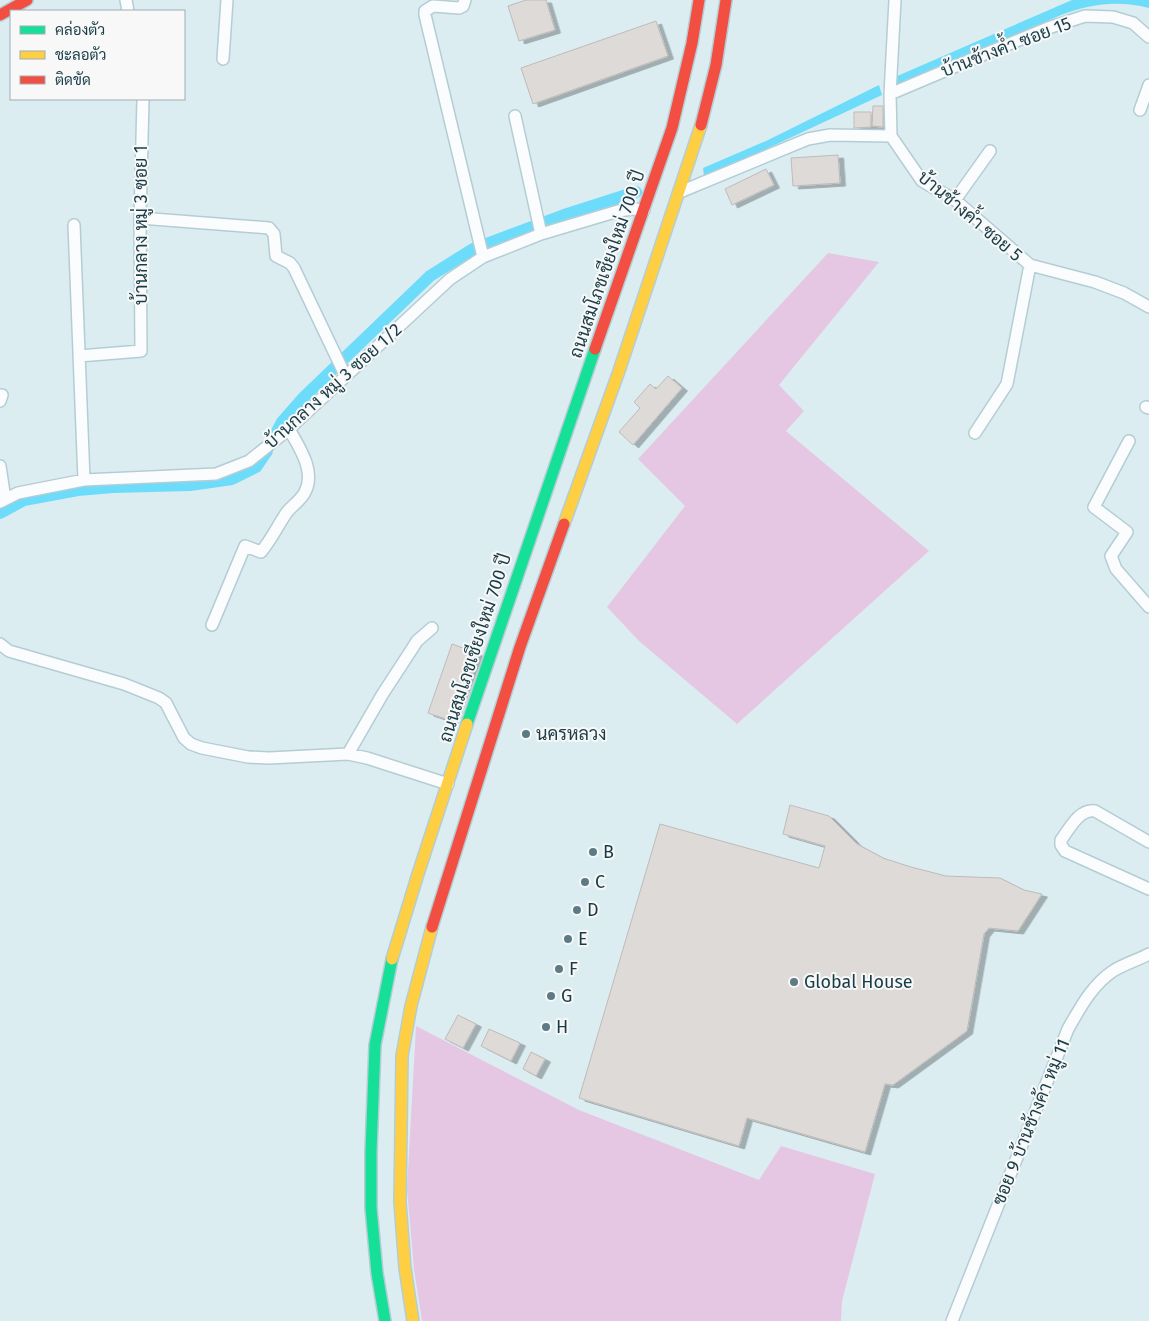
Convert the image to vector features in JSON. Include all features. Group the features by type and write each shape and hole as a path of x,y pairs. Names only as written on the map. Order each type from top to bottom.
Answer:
{"main road":[{"path":"0,15 27,0"},
{"name":"ถนนสมโภชเชียงใหม่ 700 ปี","path":"385,1321 377,1273 371,1208 371,1151 375,1045 389,970 418,874 495,639 672,128 692,42 699,0"},
{"path":"413,1321 400,1202 402,1056 411,1006 425,950 520,647 619,371 698,135 716,65 726,0"}],"street":[{"path":"223,59 227,0"},
{"path":"465,0 463,6 459,8 429,7 425,11 425,15 483,257"},
{"path":"680,192 808,139 830,135 890,136 890,94 895,0"},
{"name":"บ้านช้างค้ำ ซอย 15","path":"890,94 993,50 1048,28 1085,16 1112,17 1133,23 1149,37"},
{"path":"1140,110 1149,85"},
{"name":"บ้านกลาง หมู่ 3 ซอย 1","path":"79,356 141,351 140,218 143,100"},
{"path":"515,116 541,234"},
{"name":"บ้านช้างค้ำ ซอย 5","path":"890,136 922,181 955,200 1030,265 1095,282 1124,293 1149,307"},
{"path":"955,200 990,151"},
{"name":"บ้านกลาง หมู่ 3 ซอย 1/2","path":"3,501 18,494 84,480 216,474 249,461 289,429 450,280 483,257 541,234 618,212 633,209 644,210"},
{"path":"140,218 269,228 274,234 276,256 290,263 294,268 346,375"},
{"path":"74,225 84,480"},
{"path":"975,433 1007,384 1030,265"},
{"path":"212,625 245,546 261,552 288,512 305,492 308,484 307,466 301,450 289,429"},
{"path":"1129,441 1094,506 1127,532 1111,556 1116,569 1149,607"},
{"path":"0,466 3,501"},
{"path":"348,754 417,641 432,628"},
{"path":"0,644 9,651 124,684 159,698 166,703 184,738 191,744 202,748 248,757 269,758 348,754 367,758 448,784"},
{"path":"1149,842 1095,811 1089,810 1082,812 1060,840 1065,851 1149,889"},
{"name":"ซอย 9 บ้านช้างค้า หมู่ 11","path":"952,1321 1068,1029 1094,988 1114,970 1149,954"}],"shaded area":[{"path":"828,253 879,262 779,385 804,411 786,431 929,551 737,724 639,641 607,607 685,506 638,459"},
{"path":"416,1026 579,1110 759,1180 781,1146 875,1174 842,1301 841,1321 422,1321 414,1270 407,1189"}],"water":[{"path":"1072,0 1149,0 1149,8 1126,4 1104,4 1072,11 896,88 895,77"},
{"path":"879,85 882,95 704,176 703,168 766,141"}],"building":[{"path":"526,0 546,0 555,30 519,41 508,6"},
{"path":"656,21 668,56 533,104 521,68"},
{"path":"873,106 883,106 883,127 872,126"},
{"path":"854,112 871,112 871,127 854,128"},
{"path":"838,155 840,183 793,186 791,158"},
{"path":"766,169 774,185 732,205 725,189"},
{"path":"668,376 682,388 633,445 619,432 640,408 634,402 650,384 656,389"},
{"path":"452,644 477,653 452,721 428,713"},
{"name":"Global House","path":"790,805 829,816 857,844 883,858 946,876 1000,878 1024,890 1042,894 1018,931 989,928 984,934 967,1031 893,1085 885,1084 865,1152 747,1118 739,1146 579,1098 660,824 819,868 825,846 783,834"},
{"path":"458,1015 476,1024 463,1048 445,1039"},
{"path":"489,1029 520,1043 511,1061 481,1046"},
{"path":"531,1052 545,1059 536,1076 523,1069"}],"waterway":[{"path":"274,437 282,422 304,397 430,276 473,249 564,215 636,192"},
{"path":"0,513 24,500 78,490 190,485 232,479 256,467 267,451"}],"traffic: fast":[{"path":"467,724 595,349"},
{"path":"385,1321 377,1273 371,1208 371,1151 375,1045 392,959"}],"traffic: slow":[{"path":"564,524 619,371 701,125"},
{"path":"392,959 467,724"},
{"path":"413,1321 405,1268 400,1202 402,1056 411,1006 432,927"}],"traffic: jam":[{"path":"0,15 27,0"},
{"path":"595,349 672,128 692,43 699,0"},
{"path":"701,125 716,65 726,0"},
{"path":"432,927 520,647 564,524"}],"place":[{"name":"นครหลวง","path":"526,734"},
{"name":"B","path":"593,852"},
{"name":"C","path":"585,882"},
{"name":"D","path":"577,910"},
{"name":"E","path":"568,939"},
{"name":"F","path":"559,969"},
{"name":"Global House","path":"794,982"},
{"name":"G","path":"551,996"},
{"name":"H","path":"546,1027"}]}
